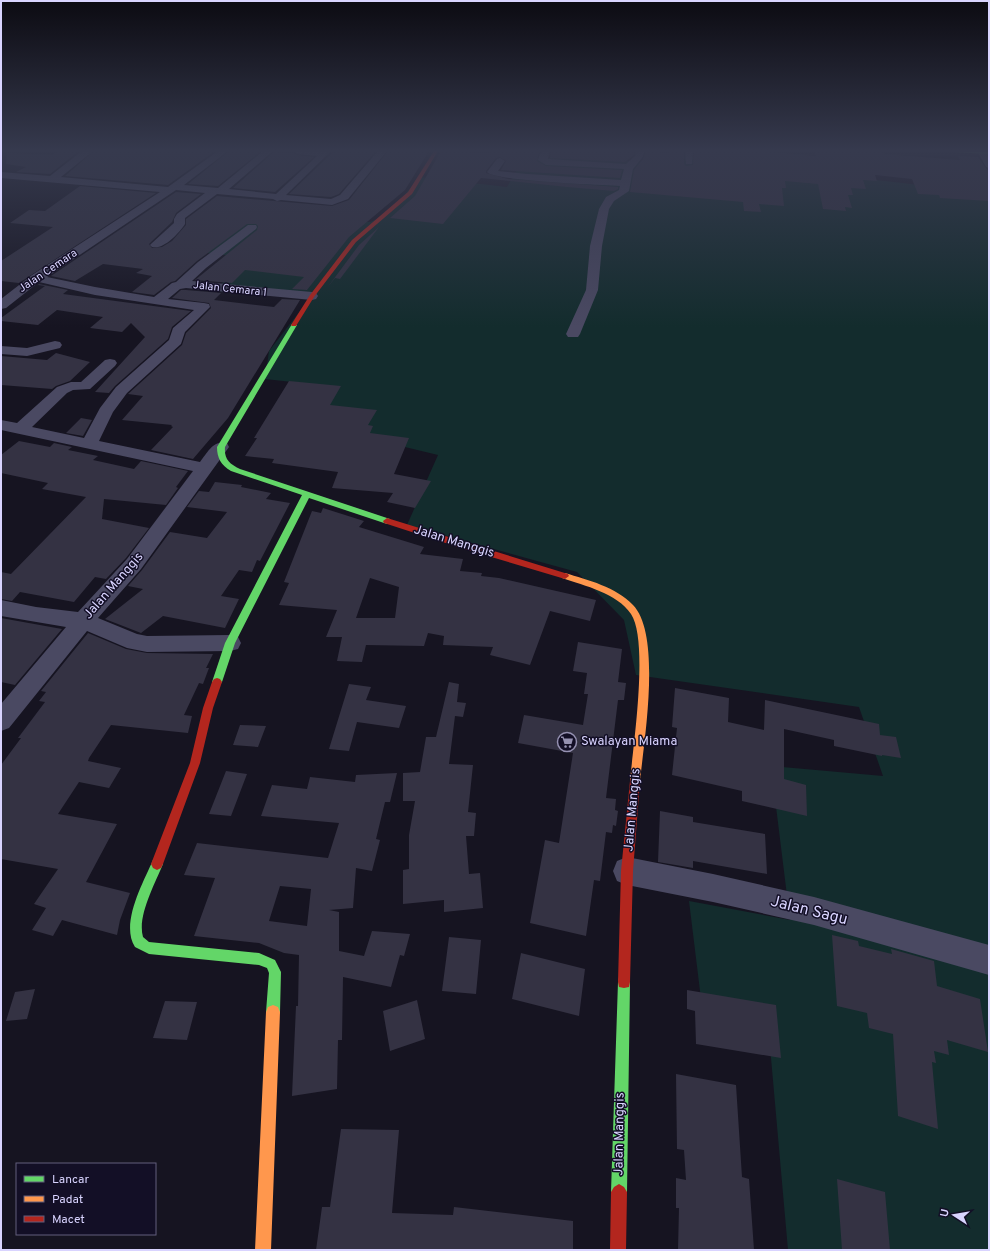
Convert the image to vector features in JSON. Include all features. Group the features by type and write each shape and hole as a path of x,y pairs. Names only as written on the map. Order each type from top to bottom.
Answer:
{"street":[{"name":"Jalan Cemara","path":"1,304 36,278 141,209"},
{"path":"156,245 176,229 180,224 179,219 181,216 191,209"},
{"name":"Jalan Manggis","path":"1,721 83,621 134,564 221,447 278,349 312,296 354,241 392,209"},
{"path":"573,334 592,290 596,246 604,209"},
{"path":"181,284 202,265 252,227"},
{"path":"36,278 95,291 204,307"},
{"name":"Jalan Cemara 1","path":"157,301 176,286 181,284 312,296"},
{"path":"89,444 114,399 136,376 173,344 176,340 178,331 225,289"},
{"path":"1,350 27,352 55,345"},
{"path":"20,429 62,390 71,386 85,386 110,363"},
{"path":"1,425 204,468"},
{"name":"Jalan Manggis","path":"221,447 220,454 227,467 464,546 555,572 602,588 623,600 637,615 643,636 645,662 627,872 618,1250"},
{"path":"263,1250 275,972 271,964 259,959 149,948 142,946 135,939 134,930 136,921 195,763 208,708 230,643 308,494"},
{"path":"1,608 36,615 83,621 135,642 147,644 230,643"},
{"name":"Jalan Sagu","path":"627,872 713,888 814,911 989,960"}],"green space":[{"path":"392,209 989,209 989,1250 788,1250 768,1024 701,999 689,901 790,920 771,766 883,776 859,707 636,675 624,620 577,572 407,525 438,455 376,440 313,451 329,386 265,379 269,351 310,298 216,291 236,266 231,256 207,253 248,218 370,222 387,215"}],"building":[{"path":"47,209 131,209 19,283 1,281 1,261 53,227 10,223 29,210 45,211"},
{"path":"150,209 181,209 176,213 172,222 149,244 152,248 162,247 172,241 186,225 186,219 199,209 382,209 349,237 307,290 292,289 304,277 245,270 232,283 195,280 257,230 258,226 256,224 247,224 197,261 175,281 171,282 154,295 132,292 152,276 136,273 143,269 103,264 75,281 51,276"},
{"path":"400,209 455,209 443,224 390,218"},
{"path":"744,209 760,209 761,212 744,211"},
{"path":"827,209 846,209 846,211"},
{"path":"379,227 340,279 335,278 327,288 359,245"},
{"path":"39,284 68,290 63,294 191,311 172,327 168,339 109,393 95,392 145,337 131,323 122,332 90,328 103,317 57,310 38,325 1,321 1,318 45,286 38,285"},
{"path":"181,290 221,293 214,300 274,307 282,299 300,300 228,418 193,459 151,450 173,427 171,426 172,425 122,420 143,396 128,394 182,345 186,333 211,308 209,303 172,298"},
{"path":"56,353 90,362 70,381 52,389 1,385 1,356 47,360"},
{"path":"289,381 341,386 330,405 377,410 368,425 373,426 370,433 409,438 394,474 431,481 415,508 387,502 393,493 332,488 338,472 272,463 274,459 245,456 257,438 254,438"},
{"path":"81,418 92,420 83,436 66,433"},
{"path":"19,441 50,447 54,443 72,447 68,450 98,456 93,460 134,469 141,461 188,471 176,487 178,488 166,505 104,499 102,519 149,528 126,558 106,579 95,577 74,602 20,592 12,601 1,599 1,572 11,574 86,497 42,489 48,483 1,473 1,455"},
{"path":"215,482 242,485 241,487 271,493 266,499 290,503 260,561 257,560 252,572 239,570 221,596 239,599 225,628 163,616 141,633 105,619 143,589 128,586 142,570 170,532 207,538 227,512 187,507 199,491 209,492"},
{"path":"323,508 364,521 359,527 424,547 420,554 463,559 460,571 482,573 481,576 499,578 596,600 590,621 550,611 530,665 490,655 493,647 443,645 444,636 428,633 424,646 366,645 362,662 337,661 342,637 326,637 337,610 279,605 289,583 284,582 312,511 321,513","holes":["370,578 399,587 395,618 356,618"]},
{"path":"1,618 62,629 15,685 1,682"},
{"path":"88,633 126,649 147,653 213,654 206,668 209,668 203,684 199,683 184,715 192,716 188,733 111,725 89,758 88,761 121,768 109,788 79,782 58,814 117,824 86,882 130,893 120,920 117,935 62,920 53,936 32,930 46,908 34,904 58,869 1,859 1,765 21,738 18,738 45,702 39,701 46,692 41,691"},
{"path":"578,642 622,649 618,682 626,683 624,700 618,700 606,798 616,799 615,810 618,811 616,826 613,825 612,833 606,832 600,881 594,880 586,936 530,923 545,840 559,843 573,753 518,743 524,715 583,725 588,694 584,694 587,673 573,671"},
{"path":"449,682 459,684 457,702 466,703 463,717 455,716 449,764 473,765 468,812 476,813 474,836 466,836 469,874 480,873 483,908 444,912 444,900 403,904 403,870 409,869 409,835 415,801 403,801 403,773 420,772 426,737 436,737"},
{"path":"349,684 371,687 366,700 406,706 399,728 357,722 349,751 329,749"},
{"path":"675,688 729,698 728,722 764,730 765,700 879,724 880,735 896,737 901,758 882,756 834,746 834,740 784,729 784,779 806,785 807,816 742,801 742,791 672,775 677,728 672,727"},
{"path":"240,725 266,726 258,747 233,745"},
{"path":"226,771 247,774 231,816 209,814"},
{"path":"397,773 390,802 385,802 376,839 380,840 372,871 356,868 353,908 329,910 339,912 339,951 364,956 372,931 410,934 404,956 400,955 391,987 343,977 342,1040 338,1040 337,1089 292,1096 296,1006 298,1006 299,955 284,953 259,943 194,936 215,878 184,875 197,843 328,858 339,823 261,816 272,785 307,789 310,777 355,782 356,775","holes":["280,886 311,889 307,926 269,921"]},
{"path":"660,811 693,817 693,822 765,834 767,874 693,861 693,868 658,862"},
{"path":"832,935 858,941 859,946 892,954 891,949 934,961 937,986 980,999 988,1052 947,1040 949,1055 934,1051 936,1063 932,1062 938,1129 898,1116 893,1034 869,1028 867,1013 837,1006"},
{"path":"449,937 481,940 476,994 442,991"},
{"path":"521,953 585,969 579,1016 512,999"},
{"path":"35,989 27,1019 6,1021 15,992"},
{"path":"687,990 776,1005 781,1058 696,1044 695,1011 687,1009"},
{"path":"417,1000 425,1039 390,1051 383,1011"},
{"path":"165,1001 197,1002 187,1040 153,1038"},
{"path":"676,1074 736,1085 742,1177 749,1179 754,1250 678,1250 679,1208 676,1208 676,1178 686,1180 684,1150 677,1149"},
{"path":"341,1129 399,1130 392,1213 453,1215 454,1207 573,1221 573,1250 316,1250 322,1207 330,1207"},
{"path":"837,1179 885,1192 890,1250 842,1250"}],"traffic: fast":[{"path":"294,325 221,447 224,462 237,471 387,521"},
{"path":"217,682 230,643 307,494"},
{"path":"157,864 138,913 135,932 139,942 149,948 259,959 271,964 275,972 273,1012"},
{"path":"619,1192 624,982"}],"traffic: slow":[{"path":"565,576 585,582 614,594 630,606 636,614 641,627 644,669 635,781"},
{"path":"263,1250 273,1012"}],"traffic: jam":[{"path":"294,325 312,296 354,241 391,209"},
{"path":"387,521 565,576"},
{"path":"157,864 195,763 208,708 217,682"},
{"path":"624,982 627,871 635,781"},
{"path":"618,1250 619,1192"}],"place":[{"name":"Swalayan Miama","path":"567,742"}]}
